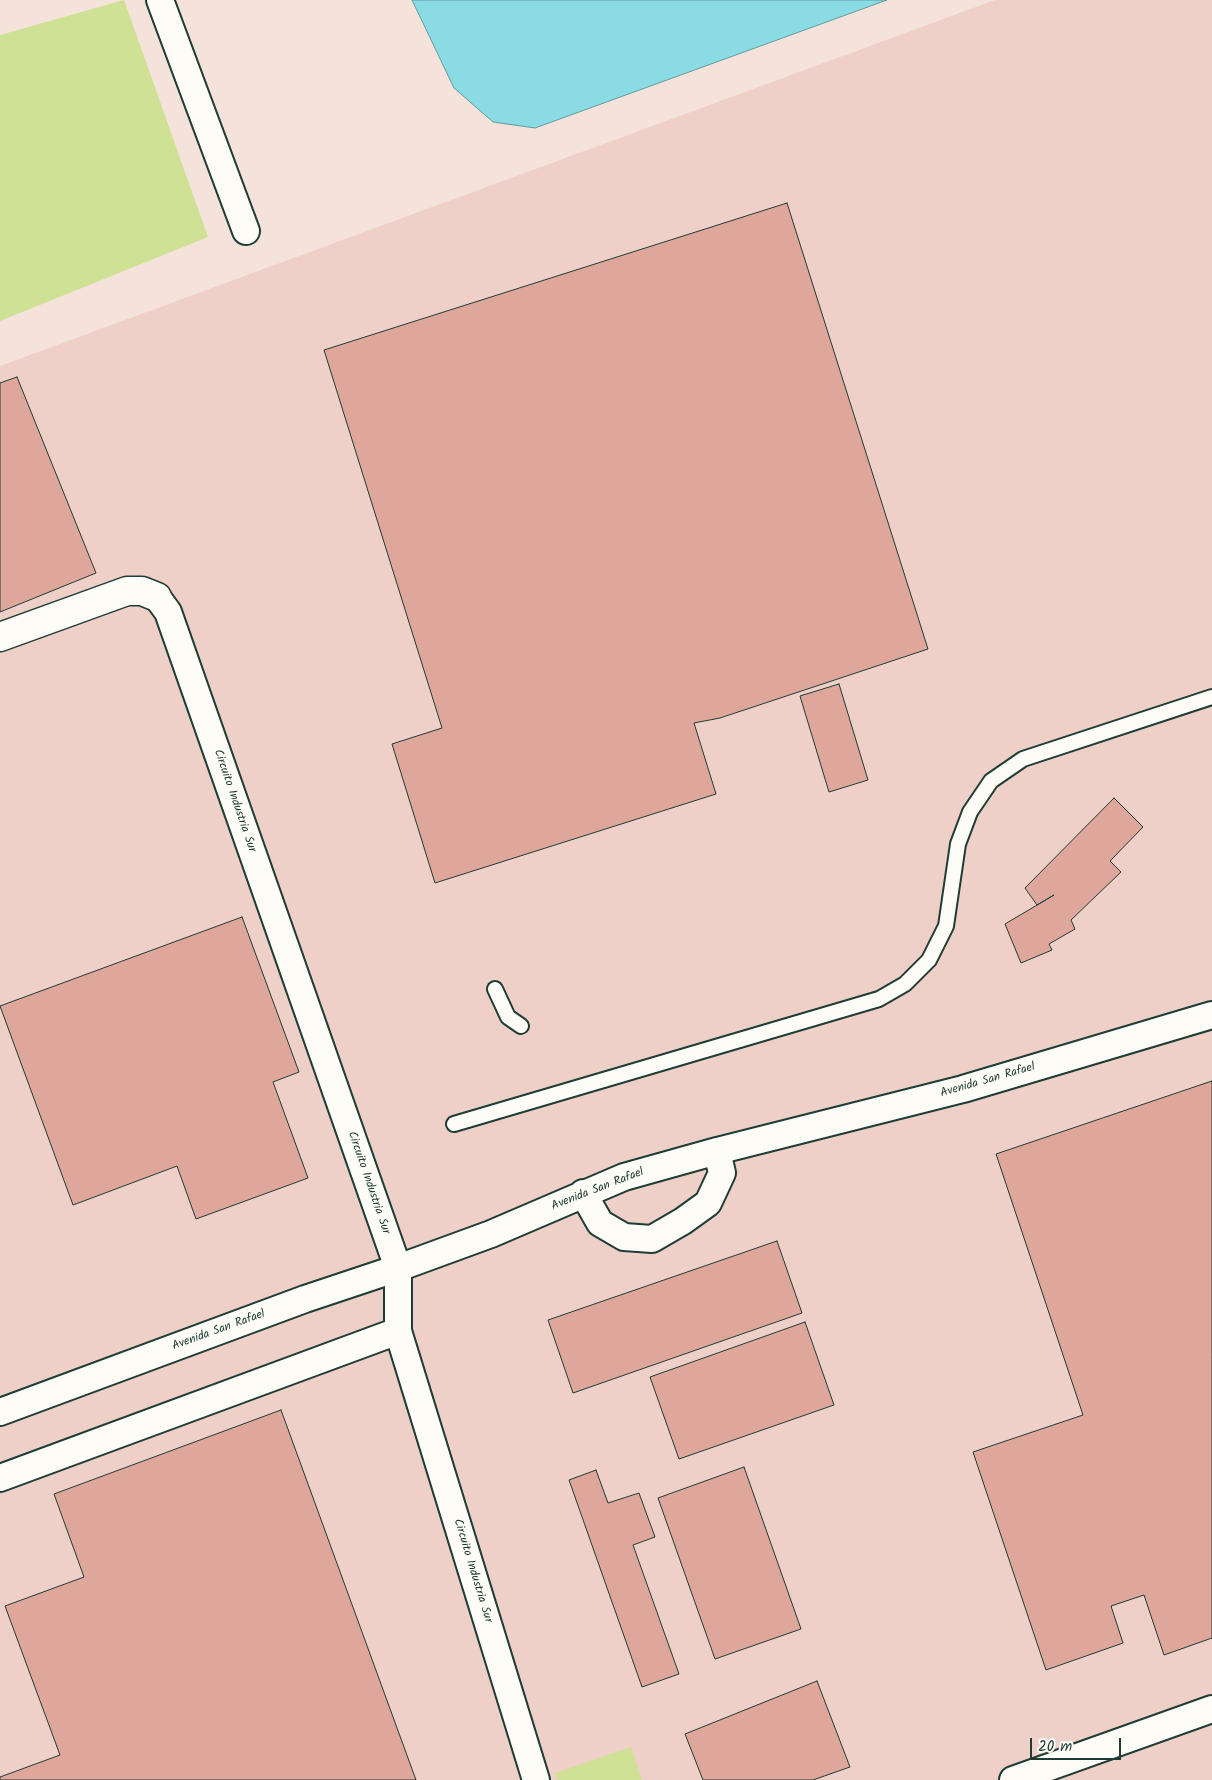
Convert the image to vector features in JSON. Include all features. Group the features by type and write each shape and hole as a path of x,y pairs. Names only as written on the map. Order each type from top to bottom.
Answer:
{"highway":[{"path":"0,637 127,591 142,591 158,597"}],"street":[{"path":"160,0 246,231"},
{"name":"Circuito Industria Sur","path":"158,597 168,612 398,1268 398,1331 536,1780"},
{"name":"Avenida San Rafael","path":"0,1412 305,1299 491,1234 624,1177 717,1151 962,1089 1212,1015"},
{"path":"583,1193 600,1223 624,1237 652,1239 683,1221 708,1203 722,1173 717,1151"},
{"path":"0,1478 398,1331"},
{"path":"1013,1780 1212,1709"}],"lane":[{"path":"454,1124 879,999 905,984 929,960 946,926 958,844 970,812 991,781 1023,759 1212,697"},
{"path":"495,989 508,1017 522,1026"}],"shaded area":[{"path":"995,0 1212,0 1212,1780 0,1780 0,366"}],"green space":[{"path":"124,0 208,237 0,321 0,35"},
{"path":"631,1747 642,1780 558,1780 555,1773"}],"water":[{"path":"412,0 887,0 535,128 493,122 454,88"}],"building":[{"path":"787,203 928,649 720,718 694,723 716,794 435,883 392,744 442,728 324,350"},
{"path":"17,377 96,573 0,612 0,383"},
{"path":"839,684 868,780 829,792 800,696"},
{"path":"1114,798 1143,827 1110,861 1121,872 1071,920 1075,929 1049,944 1052,950 1021,963 1005,924 1054,895 1037,905 1025,888"},
{"path":"242,917 299,1072 273,1082 308,1178 196,1219 177,1166 73,1205 0,1006"},
{"path":"1212,1081 1212,1638 1164,1655 1144,1595 1111,1606 1123,1643 1046,1670 973,1452 1083,1415 996,1154"},
{"path":"777,1241 802,1313 573,1393 548,1320"},
{"path":"805,1322 834,1405 679,1459 650,1377"},
{"path":"281,1410 416,1780 0,1780 0,1777 60,1755 5,1606 84,1577 54,1494"},
{"path":"744,1467 801,1629 715,1659 658,1498"},
{"path":"596,1470 608,1503 639,1493 655,1537 633,1545 679,1674 642,1687 569,1480"},
{"path":"817,1681 850,1767 813,1780 703,1780 685,1734"}]}
